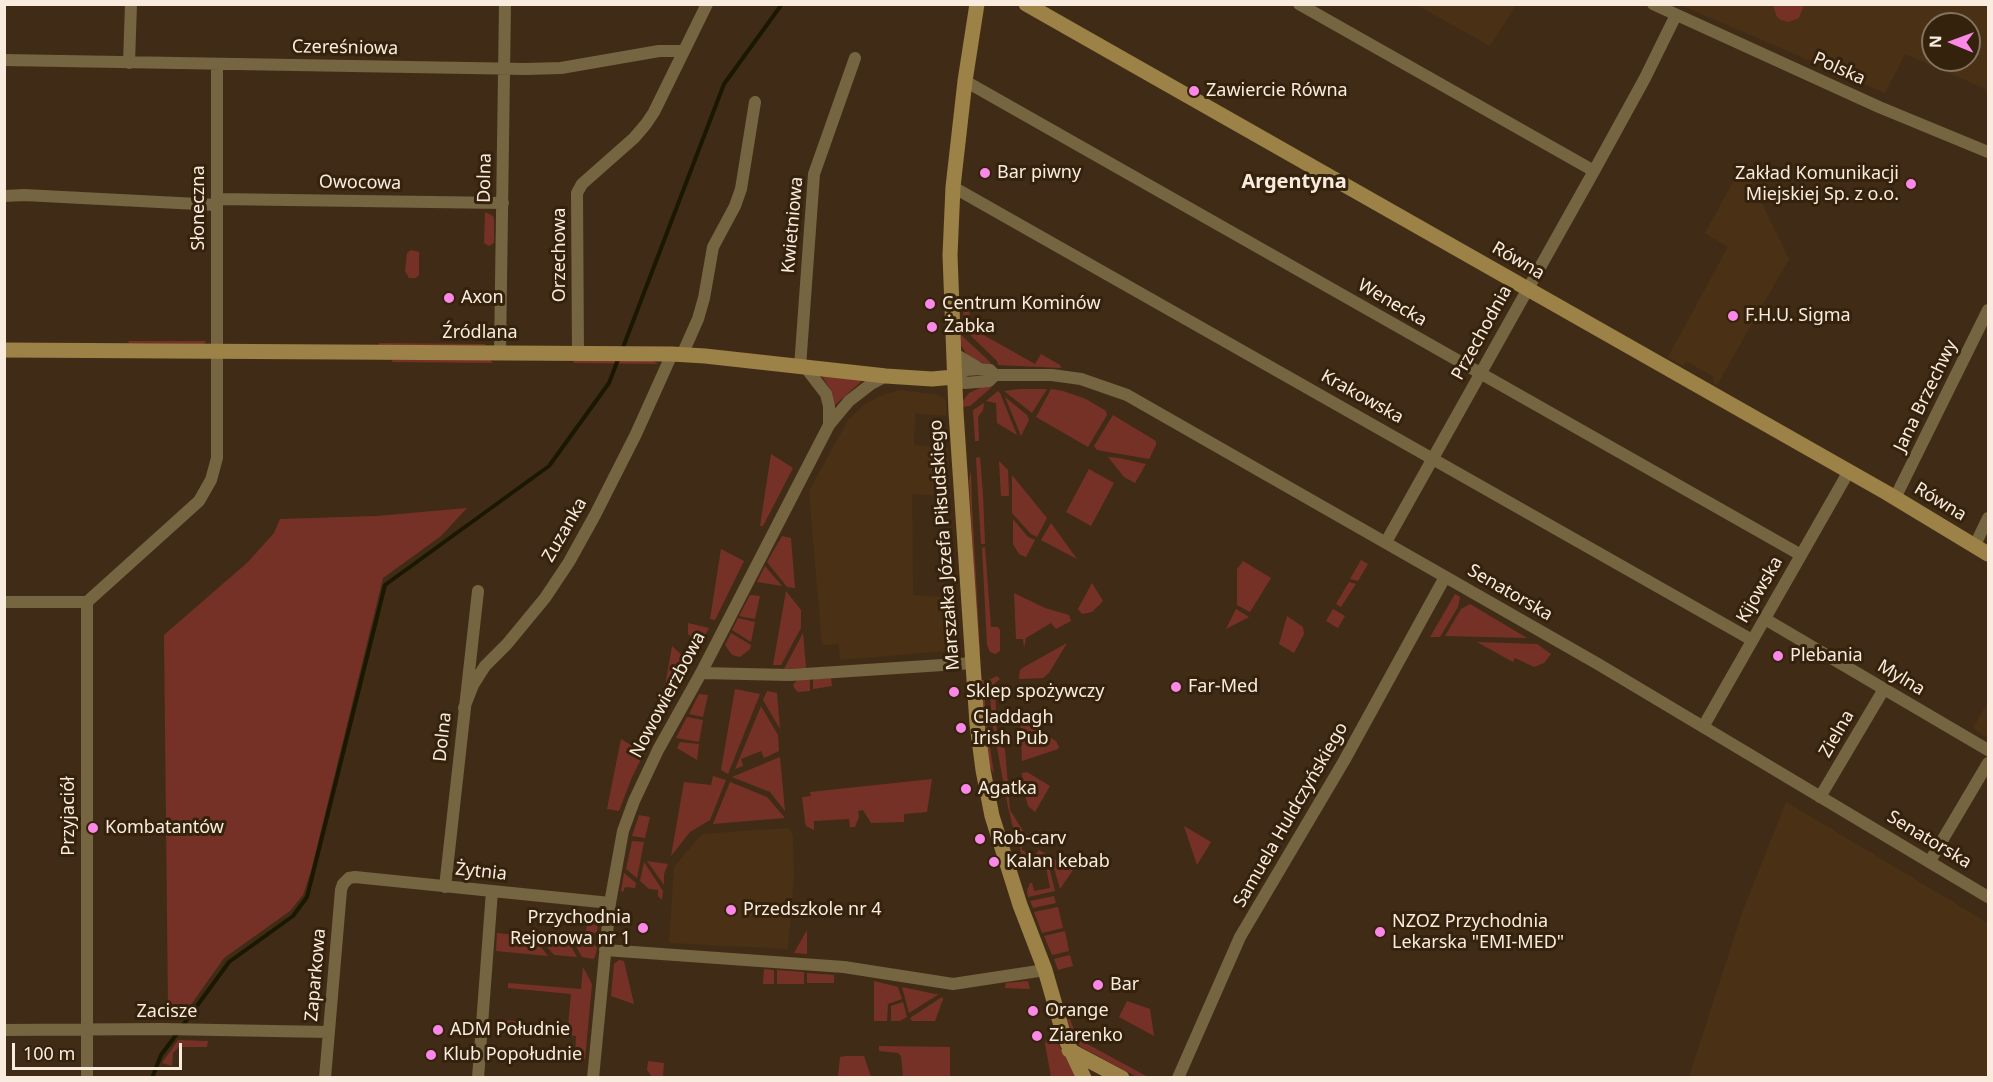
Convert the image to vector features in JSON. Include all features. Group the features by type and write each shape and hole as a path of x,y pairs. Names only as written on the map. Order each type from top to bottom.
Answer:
{"street":[{"path":"129,63 131,4"},
{"name":"Dolna","path":"500,353 505,4"},
{"path":"684,51 707,4"},
{"name":"Marszałka Józefa Piłsudskiego","path":"977,4 965,81 953,187 950,255 954,377 980,747 992,816 1020,905 1045,970 1069,1050 1085,1074"},
{"name":"Równa","path":"1026,4 1849,471 1989,554"},
{"path":"1299,4 1594,171"},
{"name":"Polska","path":"1653,4 1879,107 1989,152"},
{"name":"Przechodnia","path":"1386,542 1594,171 1645,78 1676,15"},
{"name":"Czereśniowa","path":"4,60 505,69 561,68 659,51 684,51"},
{"name":"Orzechowa","path":"578,353 578,193 582,184 634,138 646,124 684,51"},
{"name":"Kwietniowa","path":"803,367 814,174 855,58"},
{"name":"Słoneczna","path":"217,65 218,351"},
{"name":"Wenecka","path":"965,81 1801,555"},
{"name":"Zuzanka","path":"464,708 473,685 485,666 507,644 545,598 568,562 698,319 713,247 735,206 741,189 755,102"},
{"name":"Krakowska","path":"953,187 1752,640"},
{"name":"Owocowa","path":"4,196 217,202 502,203"},
{"name":"Jana Brzechwy","path":"1896,498 1989,310"},
{"name":"Źródlana","path":"4,350 620,353 677,355 886,376 932,379 954,377"},
{"path":"4,602 87,602 199,501 210,480 217,458 218,351"},
{"name":"Senatorska","path":"953,353 980,369 990,370 995,375 1052,375 1081,379 1118,391 1598,664 1989,897"},
{"path":"803,367 826,394 829,406 829,425"},
{"path":"954,377 966,370 980,369"},
{"name":"Senatorska","path":"954,377 965,383 989,381 995,375"},
{"name":"Nowowierzbowa","path":"593,1077 610,903 617,859 628,816 658,750 829,425 849,401 866,387 886,376"},
{"name":"Kijowska","path":"1703,727 1849,471"},
{"path":"1975,545 1989,518"},
{"name":"Samuela Huldczyńskiego","path":"1178,1077 1240,938 1344,761 1445,577"},
{"name":"Dolna","path":"445,886 478,591"},
{"name":"Przyjaciół","path":"87,602 88,1030"},
{"name":"Mylna","path":"1765,619 1989,750"},
{"path":"701,672 789,675 973,663"},
{"name":"Zielna","path":"1820,797 1884,689"},
{"path":"1930,861 1989,763"},
{"name":"Żytnia","path":"349,878 610,903"},
{"name":"Zaparkowa","path":"325,1077 341,891 343,884 349,878"},
{"path":"478,1077 492,891"},
{"path":"605,950 853,968 952,984 1045,970"},
{"name":"Zacisze","path":"4,1030 194,1029 329,1032"},
{"path":"87,1077 88,1030"},
{"path":"1069,1050 1122,1077"}],"shaded area":[{"path":"1773,4 1804,5 1799,18 1789,22 1777,17"},
{"path":"1417,5 1516,5 1490,46"},
{"path":"1681,5 1988,5 1988,90 1946,72 1981,72 1981,12 1921,12 1921,61 1905,54 1885,93"},
{"path":"1744,167 1789,259 1717,385 1713,383 1714,377 1686,361 1683,366 1668,357 1728,247 1705,233 1731,186 1736,170"},
{"path":"485,212 493,216 494,220 494,243 489,246 484,243"},
{"path":"411,250 419,252 419,275 416,278 409,278 405,271 407,253"},
{"path":"963,297 968,299 971,328 1035,364 1041,354 1060,365 1061,368 998,365 997,361 964,329"},
{"path":"960,334 991,364 975,361 968,356 960,344"},
{"path":"128,341 206,341 204,344 129,343"},
{"path":"379,343 485,344 485,345 379,345"},
{"path":"393,360 490,360 493,363 391,362"},
{"path":"573,360 653,361 658,364 574,363"},
{"path":"822,376 864,379 835,405 830,389"},
{"path":"982,387 992,387 970,406 962,407 962,402 969,393"},
{"path":"1047,389 1032,413 1004,391"},
{"path":"1051,389 1086,399 1106,411 1107,415 1088,447 1036,417"},
{"path":"900,390 938,395 946,400 946,416 915,413 914,445 948,448 949,496 912,494 913,595 956,598 959,650 840,660 839,644 822,645 809,491 848,420 864,405 880,396"},
{"path":"998,391 1017,435 997,423 996,403 986,401"},
{"path":"1005,397 1027,415 1029,420 1021,436"},
{"path":"984,403 983,410 978,417 979,441 975,441 973,410"},
{"path":"1113,415 1156,441 1149,459 1097,450 1094,446"},
{"path":"771,454 793,468 763,526 760,526"},
{"path":"980,457 985,544 981,544 976,458"},
{"path":"1108,457 1146,464 1135,483 1124,477"},
{"path":"999,461 1008,470 1009,496 1001,496"},
{"path":"1089,469 1114,483 1091,526 1066,512"},
{"path":"971,471 980,651 978,649 969,480"},
{"path":"1012,475 1047,518 1037,537 1031,534 1012,513"},
{"path":"467,508 441,536 383,578 311,871 303,895 290,911 224,958 190,1006 168,1006 164,635 248,562 274,533 280,519 377,516"},
{"path":"1013,519 1028,537 1035,540 1026,557 1019,554 1013,544"},
{"path":"1051,523 1077,559 1041,540"},
{"path":"782,536 791,538 795,588 787,587 767,562"},
{"path":"985,547 991,627 998,627 1000,630 1000,651 995,654 990,652 987,645 982,548"},
{"path":"721,549 744,561 715,620 710,619"},
{"path":"1361,560 1368,564 1358,581 1350,579"},
{"path":"1243,561 1271,578 1250,612 1237,605 1237,569"},
{"path":"765,566 782,586 757,582"},
{"path":"1349,582 1356,584 1341,607 1336,604"},
{"path":"1092,583 1103,601 1092,612 1082,614 1078,609"},
{"path":"786,591 801,610 801,628 781,665 773,665"},
{"path":"1014,593 1045,608 1069,615 1071,621 1056,629 1051,623 1026,638 1024,648 1023,639 1016,639"},
{"path":"1455,594 1460,597 1458,607 1440,637 1430,637"},
{"path":"750,595 760,596 755,619 739,616"},
{"path":"1470,604 1527,638 1445,636 1461,609"},
{"path":"1236,609 1249,617 1226,629"},
{"path":"1333,609 1345,616 1338,628 1326,621"},
{"path":"1287,616 1303,627 1304,634 1294,653 1279,644"},
{"path":"738,618 755,622 751,642 732,630"},
{"path":"688,623 709,628 700,645 688,634"},
{"path":"731,633 751,645 750,649 740,657 732,655 725,645"},
{"path":"803,633 806,668 784,669"},
{"path":"1477,642 1537,644 1551,654 1544,663 1534,667 1515,658 1513,662"},
{"path":"1067,643 1049,673 1043,678 1019,679 1020,670 1024,667"},
{"path":"672,646 691,664 665,715 660,715"},
{"path":"997,676 1000,679 995,683 997,743 1005,749 1010,810 1023,831 1016,839 1008,807 992,721 989,680"},
{"path":"831,678 832,686 813,689 813,679"},
{"path":"810,679 810,691 798,692 793,685 797,680"},
{"path":"981,680 984,680 986,721 994,774 987,754"},
{"path":"735,689 760,694 728,774 721,770"},
{"path":"767,691 777,693 780,729 763,700"},
{"path":"699,694 708,695 703,717 689,714"},
{"path":"1988,702 1988,738 1973,728"},
{"path":"761,706 778,735 779,751 764,758 761,751 741,759 743,766 735,769"},
{"path":"687,717 703,720 699,742 676,738"},
{"path":"1020,719 1056,741 1058,749 1022,761"},
{"path":"621,739 644,753 619,811 607,809"},
{"path":"680,742 699,744 697,760 677,748"},
{"path":"780,757 785,811 770,792 732,777"},
{"path":"1027,772 1050,786 1035,812 1028,806 1023,788 1022,773"},
{"path":"713,776 726,780 710,820 690,832 671,856 684,782 711,785"},
{"path":"932,779 927,812 904,814 904,822 871,823 863,810 858,811 859,817 855,827 850,827 849,819 814,821 814,830 806,826 802,797 811,796 810,792"},
{"path":"730,782 767,797 785,818 713,824"},
{"path":"1786,802 1988,923 1988,1077 1689,1077 1742,913"},
{"path":"639,815 650,817 645,838 632,836"},
{"path":"1184,826 1211,842 1197,865"},
{"name":"Przedszkole nr 4","path":"789,828 793,836 794,877 788,949 669,943 674,867 702,834"},
{"path":"1027,833 1025,844 1021,849 1033,858 1039,850 1046,854 1055,891 1028,897 1027,891 1030,883 1034,891 1050,888 1046,867 1026,870 1019,845"},
{"path":"632,841 644,842 637,878 626,869"},
{"path":"1051,857 1073,870 1060,889"},
{"path":"647,861 668,864 664,874 664,885"},
{"path":"644,862 663,891 662,900 658,896 658,890 649,889 640,881"},
{"path":"624,873 636,883 635,888 625,887 623,892 621,891"},
{"path":"1054,896 1056,903 1033,908 1030,901"},
{"path":"1058,907 1063,928 1042,933 1034,912"},
{"path":"588,913 598,921 595,933 586,932"},
{"path":"807,930 807,954 794,953"},
{"path":"1065,931 1069,951 1052,955 1044,936"},
{"path":"497,933 533,937 548,956 496,951"},
{"path":"539,937 568,941 577,957 554,955"},
{"path":"573,941 595,945 597,948 595,957 593,959 582,957"},
{"path":"1070,955 1073,966 1058,970 1054,959"},
{"path":"619,960 624,961 634,1004 611,996 614,964"},
{"path":"583,967 592,984 585,1059 575,1058 576,1036 500,1029 501,1020 568,1026 571,994 508,988 508,983 581,989"},
{"path":"764,969 774,970 774,984 763,984"},
{"path":"777,970 804,972 804,984 777,984"},
{"path":"807,973 834,975 834,983 807,983"},
{"path":"874,981 898,987 902,999 888,1004 887,1021 874,1021"},
{"path":"1028,981 1030,989 1005,988 1006,983"},
{"path":"902,987 935,994 939,994 909,1013"},
{"path":"942,997 935,1021 912,1021 910,1018"},
{"path":"1127,1001 1150,1009 1154,1036 1119,1017"},
{"path":"903,1002 907,1017 900,1021 891,1021 891,1006"},
{"path":"1067,1017 1078,1039 1148,1077 1137,1077 1081,1047 1073,1037"},
{"path":"1051,1036 1054,1037 1077,1077 1051,1077 1045,1044"},
{"path":"178,1040 208,1041 207,1047 179,1047 173,1053 172,1066 162,1063"},
{"path":"879,1046 950,1047 950,1077 903,1077 901,1056 898,1053 879,1051"},
{"path":"864,1056 871,1077 838,1077 840,1057"},
{"path":"648,1061 664,1063 663,1077 652,1077 647,1070"}],"waterway":[{"path":"622,350 724,84 782,4"},
{"path":"183,1025 229,962 293,916 307,897 385,585 549,466 609,383 619,357"},
{"path":"152,1078 161,1055 179,1031"}],"place":[{"name":"Zawiercie Równa","path":"1194,91"},
{"name":"Bar piwny","path":"985,173"},
{"name":"Zakład Komunikacji Miejskiej Sp. z o.o.","path":"1911,184"},
{"name":"Axon","path":"449,298"},
{"name":"Centrum Kominów","path":"930,304"},
{"name":"F.H.U. Sigma","path":"1733,316"},
{"name":"Żabka","path":"932,327"},
{"name":"Plebania","path":"1778,656"},
{"name":"Far-Med","path":"1176,687"},
{"name":"Sklep spożywczy","path":"954,692"},
{"name":"Claddagh Irish Pub","path":"961,728"},
{"name":"Agatka","path":"966,789"},
{"name":"Kombatantów","path":"93,828"},
{"name":"Rob-carv","path":"980,839"},
{"name":"Kalan kebab","path":"994,862"},
{"name":"Przedszkole nr 4","path":"731,910"},
{"name":"Przychodnia Rejonowa nr 1","path":"643,928"},
{"name":"NZOZ Przychodnia Lekarska \"EMI-MED\"","path":"1380,932"},
{"name":"Bar","path":"1098,985"},
{"name":"Orange","path":"1033,1011"},
{"name":"ADM Południe","path":"438,1030"},
{"name":"Ziarenko","path":"1037,1036"},
{"name":"Klub Popołudnie","path":"431,1055"}],"district":[{"name":"Argentyna","path":"1294,182"}]}
